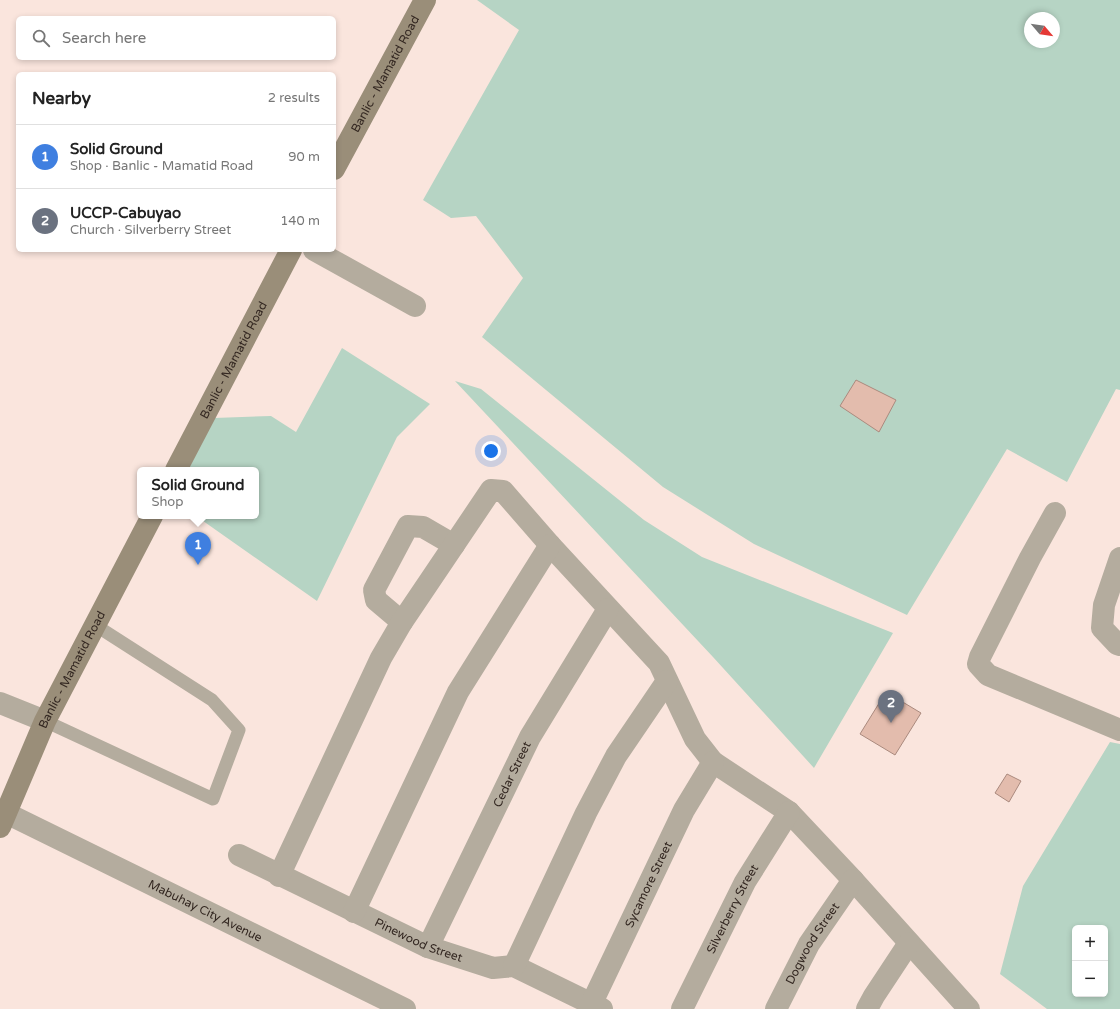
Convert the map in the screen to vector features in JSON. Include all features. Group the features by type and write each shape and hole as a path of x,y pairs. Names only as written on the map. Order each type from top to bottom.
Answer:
{"main road":[{"name":"Banlic - Mamatid Road","path":"336,165 425,0"},
{"name":"Banlic - Mamatid Road","path":"178,467 290,252"},
{"name":"Banlic - Mamatid Road","path":"3,820 45,721 150,519"}],"street":[{"path":"318,252 415,306"},
{"path":"278,876 381,658 402,622 491,490 503,492 608,609 659,663 695,739 713,762 789,812 853,880 968,1008"},
{"path":"1055,513 1030,558 980,656 978,664 988,675 1120,730"},
{"path":"402,622 376,600 374,590 408,526 423,527 454,545"},
{"path":"354,912 458,692 550,545"},
{"path":"1120,558 1104,605 1102,628 1117,644 1120,645"},
{"name":"Cedar Street","path":"428,947 530,737 608,609"},
{"path":"594,1007 514,966 586,813 616,756 667,681"},
{"path":"0,703 45,721"},
{"name":"Sycamore Street","path":"594,1007 684,810 713,762"},
{"name":"Silverberry Street","path":"682,1009 745,882 789,812"},
{"name":"Mabuhay City Avenue","path":"3,820 405,1009"},
{"name":"Pinewood Street","path":"238,855 278,876 428,947 493,968 514,966"},
{"name":"Dogwood Street","path":"776,1009 810,944 853,880"},
{"path":"867,1009 909,943"}],"lane":[{"path":"45,721 213,799 239,730 212,700 95,625"}],"green space":[{"path":"477,0 1120,0 1120,390 1116,389 1067,482 1007,449 907,615 754,544 663,487 482,337 523,278 476,216 451,218 423,200 519,30"},
{"path":"342,348 430,404 397,437 317,601 200,519 259,519 259,467 190,467 214,418 271,416 296,432"},
{"path":"455,381 481,389 644,520 702,557 893,633 814,768 713,657"},
{"path":"1110,742 1120,744 1120,1009 1047,1009 1000,974 1023,886"}],"building":[{"path":"856,380 896,400 879,432 840,406"},
{"path":"886,692 921,713 895,755 860,734"},
{"path":"1007,774 1021,781 1009,802 995,793"}],"place":[{"name":"Solid Ground","path":"198,565"},
{"name":"UCCP-Cabuyao","path":"891,723"}]}
